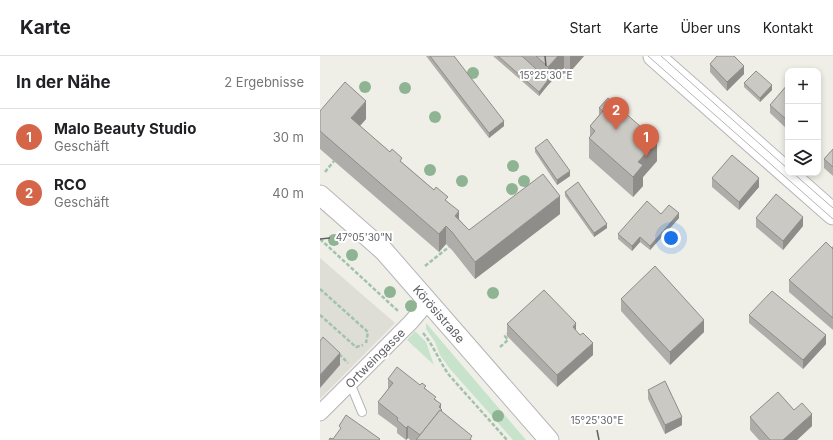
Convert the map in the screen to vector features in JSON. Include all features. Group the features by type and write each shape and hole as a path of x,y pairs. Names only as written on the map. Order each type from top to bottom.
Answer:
{"main road":[{"path":"654,56 833,214"}],"street":[{"name":"Körösistraße","path":"320,195 384,251 550,440"},
{"name":"Ortweingasse","path":"320,413 411,322 428,302"}],"lane":[{"path":"355,378 362,412"}],"path":[{"path":"325,172 334,161"},
{"path":"320,239 420,329 431,343 442,366 449,375 507,440"},
{"path":"425,266 449,247"},
{"path":"320,289 368,332 365,345 356,347 320,315"},
{"path":"500,347 508,340 505,336 511,330"},
{"path":"337,353 355,378"}],"shaded area":[{"path":"320,258 395,323 320,399"}],"green space":[{"path":"426,323 526,440 513,440 450,369 440,355 435,342 426,329"},
{"path":"415,331 426,342 434,365 407,340"}],"building":[{"path":"430,56 454,56 504,121 489,133"},
{"path":"498,56 522,56 548,80 539,92"},
{"path":"536,56 558,56 548,67"},
{"path":"717,56 734,56 744,66 727,82 710,64"},
{"path":"756,71 772,85 760,98 744,83"},
{"path":"345,82 366,101 351,118 390,152 392,149 402,158 400,161 434,190 436,187 448,197 445,200 459,211 455,216 469,230 543,174 560,196 475,262 446,226 439,234 320,131 320,111"},
{"path":"785,88 785,118 770,105"},
{"path":"608,98 657,141 638,162 643,165 633,177 589,138 595,131 590,126 603,111 599,108"},
{"path":"547,139 570,171 557,180 535,148"},
{"path":"833,149 833,167 824,159"},
{"path":"732,155 759,178 739,202 712,178"},
{"path":"578,182 607,224 594,233 565,192"},
{"path":"776,194 803,217 783,241 756,218"},
{"path":"647,201 661,214 669,205 679,213 650,246 640,237 632,246 618,234"},
{"path":"826,242 833,249 833,318 789,280"},
{"path":"655,266 704,320 670,352 621,299"},
{"path":"544,290 576,323 573,327 580,335 583,333 593,343 557,375 507,324"},
{"path":"772,291 826,335 803,360 749,315"},
{"path":"323,337 340,353 320,375 320,341"},
{"path":"397,367 420,385 422,383 426,386 424,388 436,397 434,399 441,404 439,407 442,410 440,410 420,435 408,426 406,428 397,420 398,418 378,402 393,383 388,379"},
{"path":"665,381 682,417 665,425 648,390"},
{"path":"778,392 794,410 802,403 812,414 783,440 770,440 750,417"},
{"path":"440,410 472,436 470,439 471,440 416,440"},
{"path":"346,415 380,439 329,440 330,438 333,439 341,428 339,426"}],"tram line":[{"path":"648,56 833,219"},
{"path":"661,56 785,166"},
{"path":"796,176 833,208"}],"place":[{"name":"RCO","path":"616,130"},
{"name":"Malo Beauty Studio","path":"646,157"}]}
